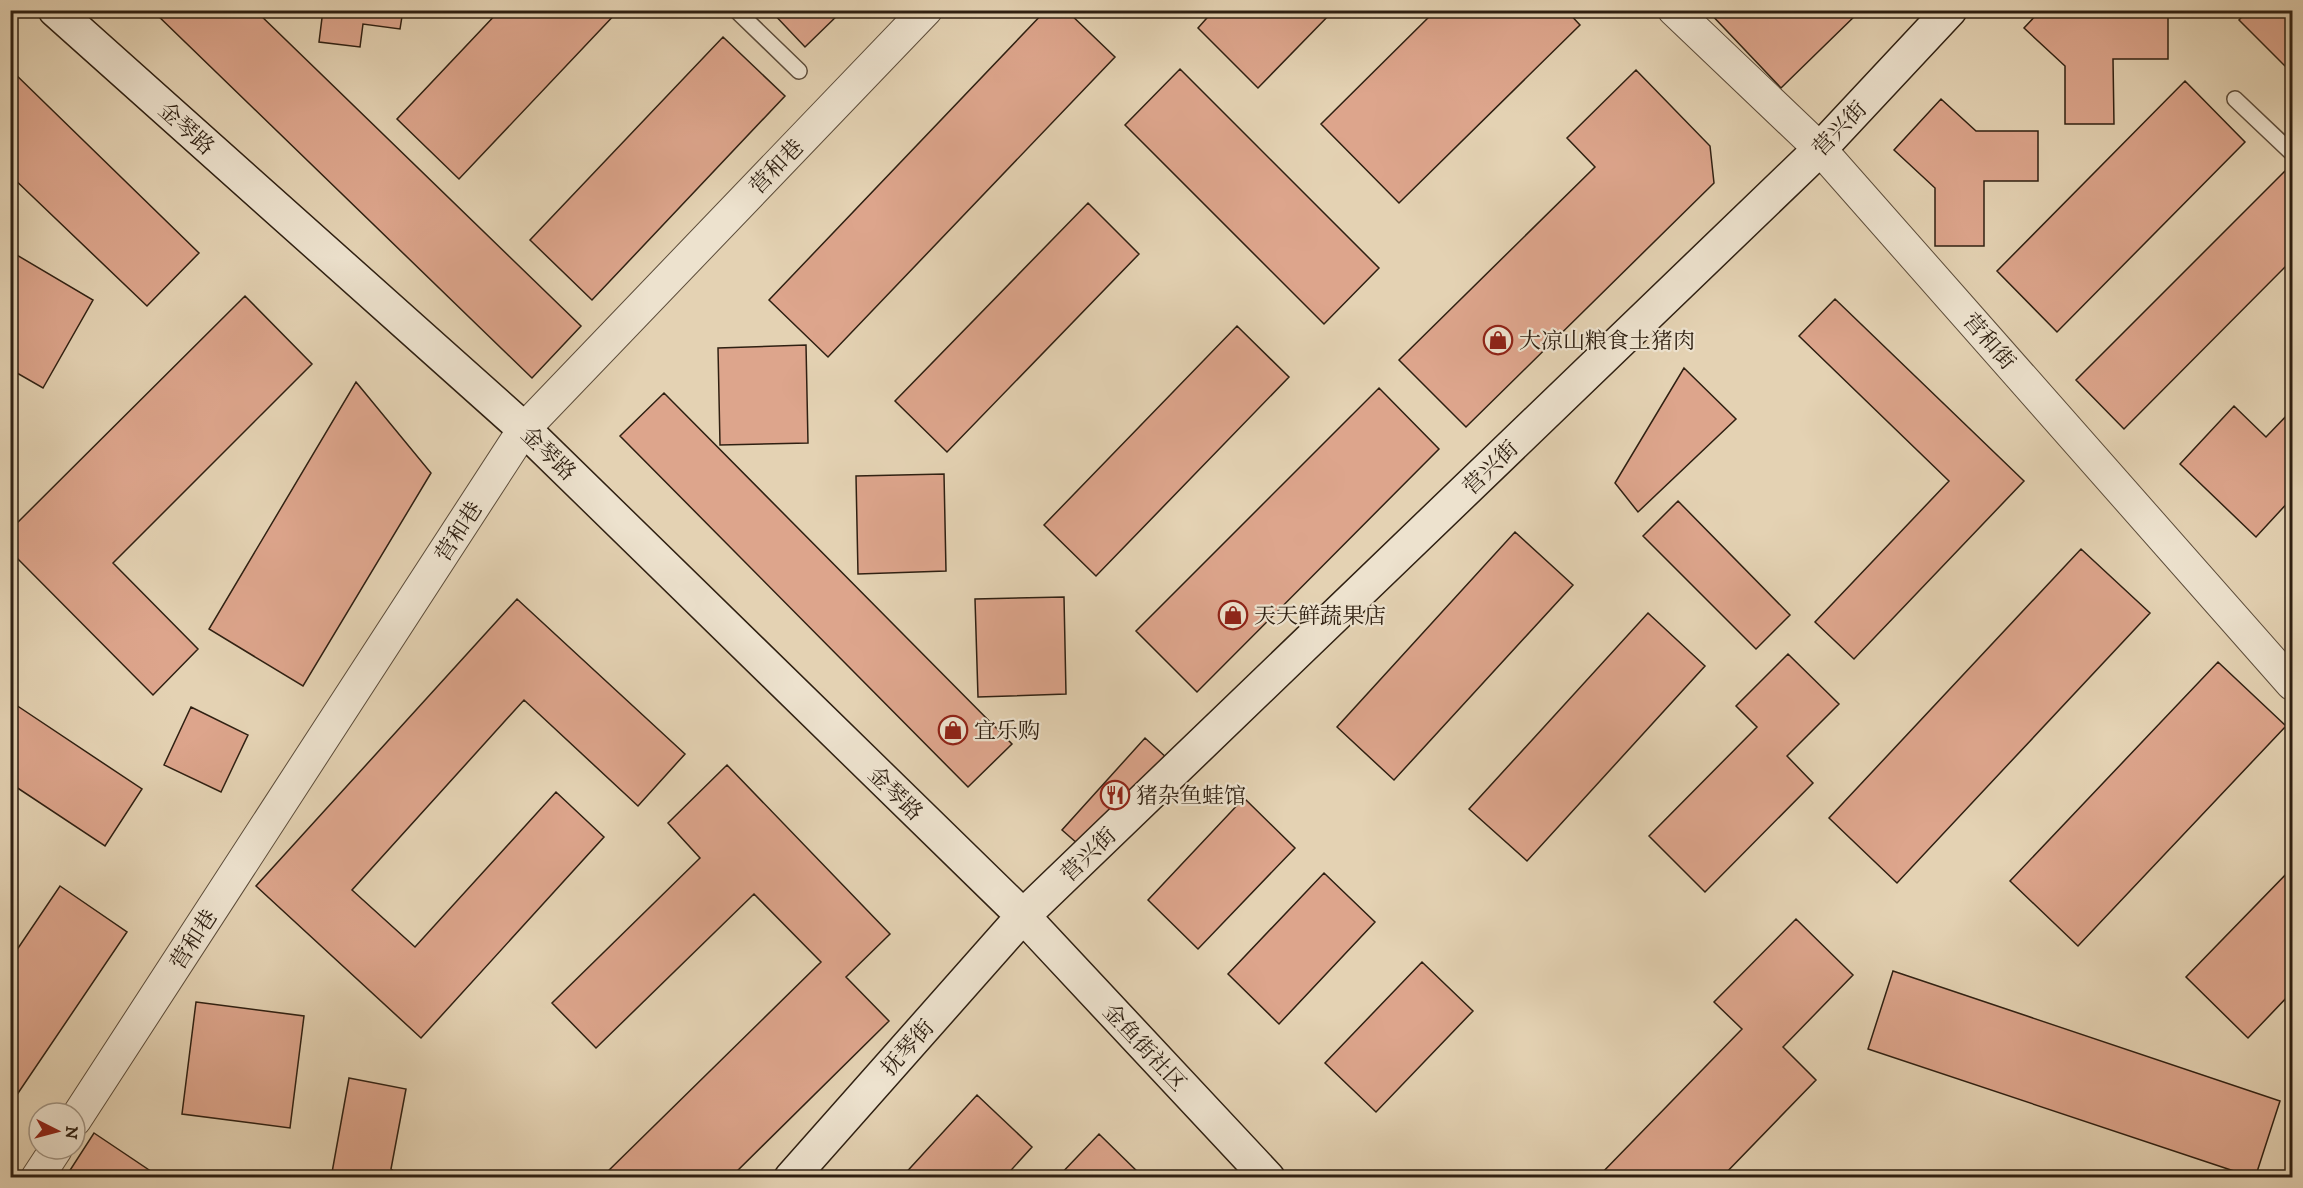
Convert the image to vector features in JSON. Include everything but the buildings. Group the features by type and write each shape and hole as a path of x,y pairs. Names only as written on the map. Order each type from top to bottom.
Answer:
{"street":[{"name":"金琴路","path":"56,10 524,429 1023,916"},
{"name":"营和巷","path":"87,1102 524,429 926,10"},
{"name":"营和街","path":"1674,10 1820,149 2292,684"},
{"name":"营兴街","path":"1023,916 1820,149 1950,10"},
{"name":"抚琴街","path":"791,1178 1023,916"},
{"name":"金鱼街社区","path":"1023,916 1268,1178"},
{"path":"38,1178 49,1161"}],"lane":[{"path":"736,10 799,71"},
{"path":"2235,99 2292,153"}],"place":[{"name":"大凉山粮食土猪肉","path":"1498,340"},
{"name":"天天鲜蔬果店","path":"1233,615"},
{"name":"宜乐购","path":"953,730"},
{"name":"猪杂鱼蛙馆","path":"1115,795"}]}
